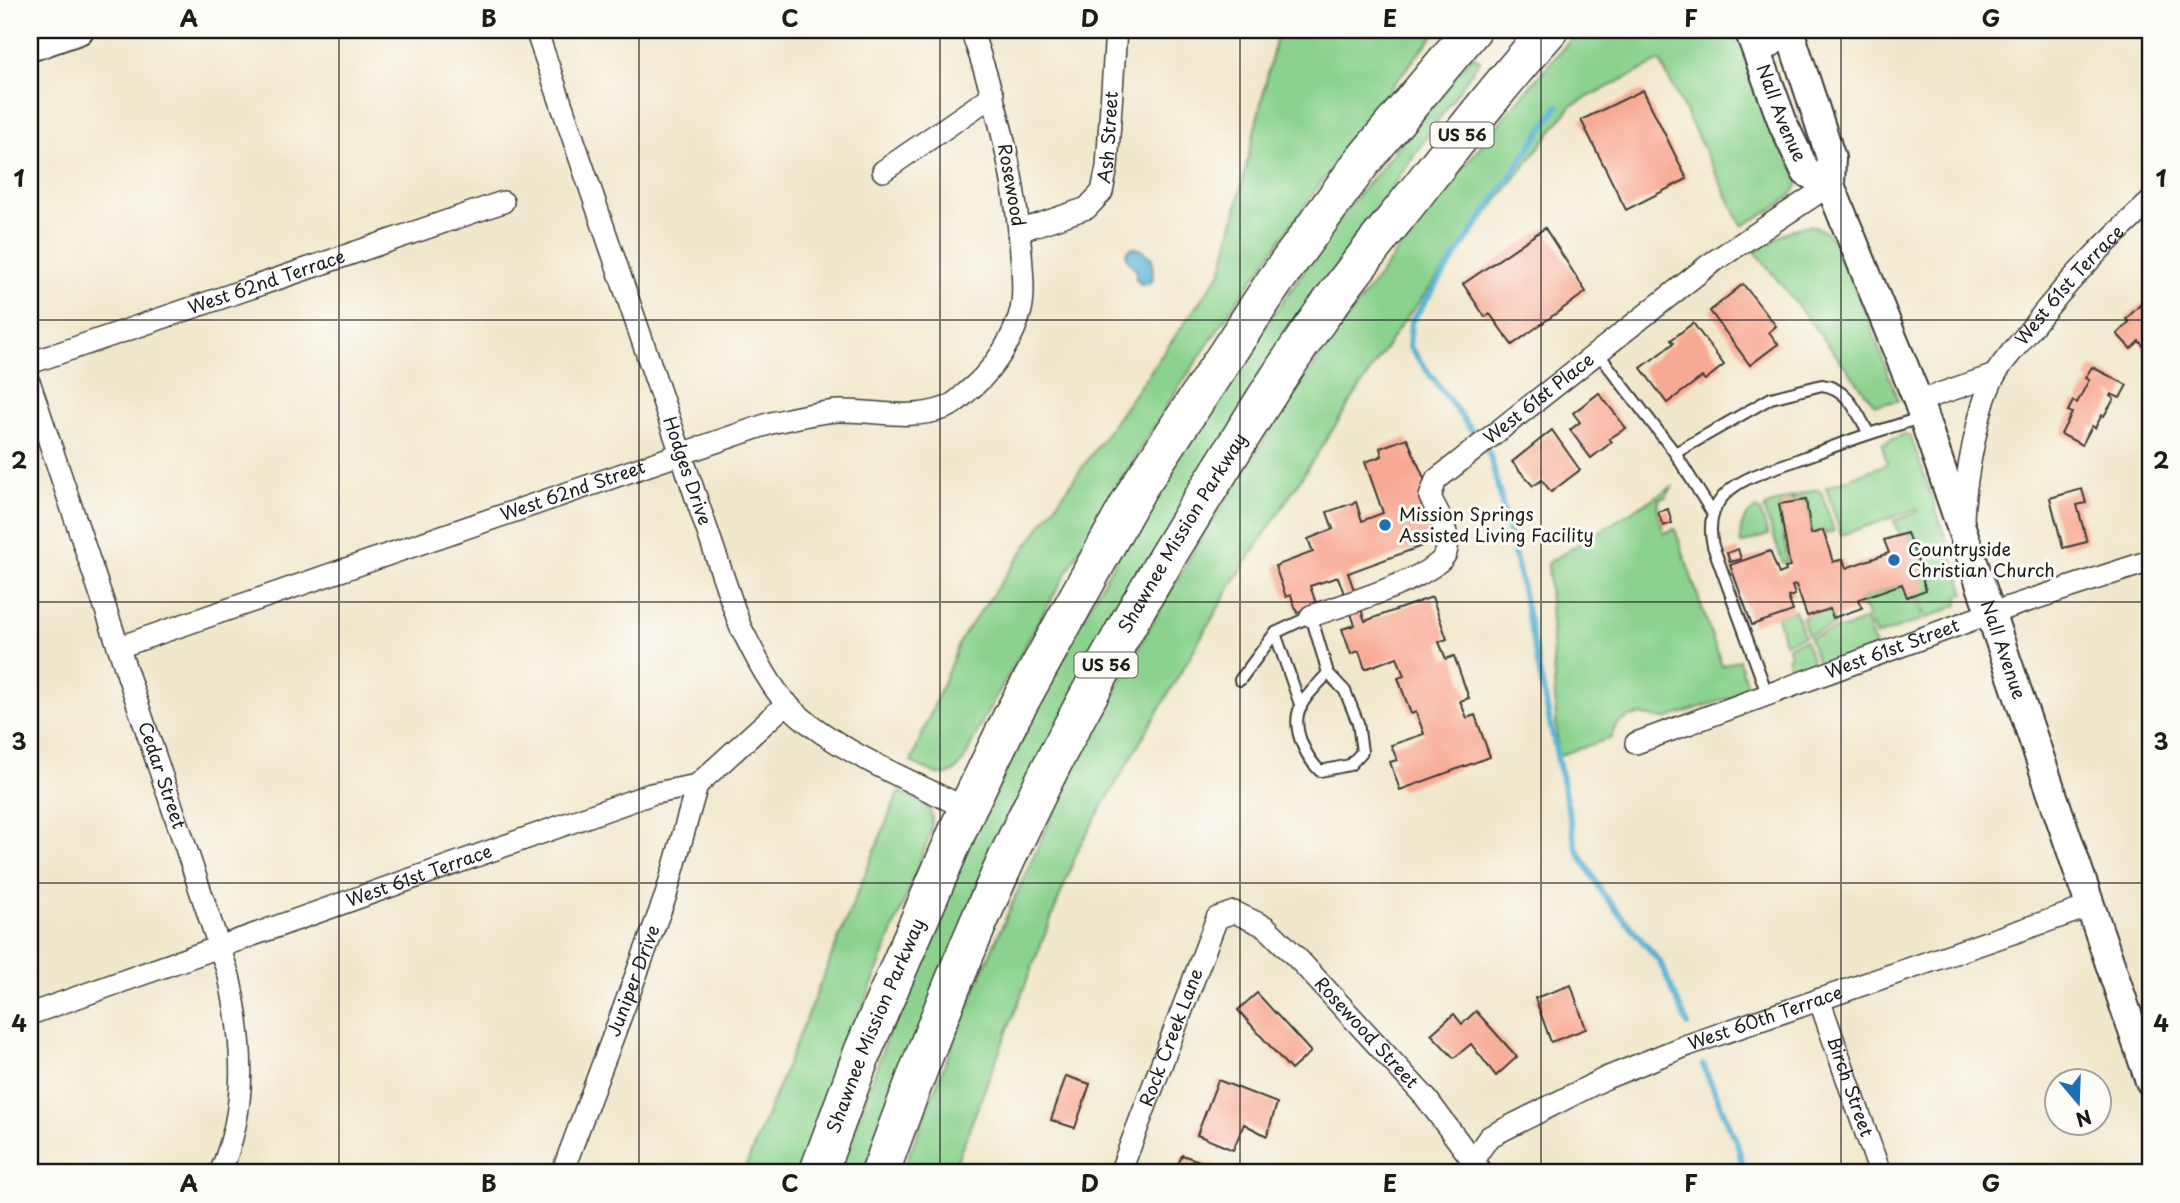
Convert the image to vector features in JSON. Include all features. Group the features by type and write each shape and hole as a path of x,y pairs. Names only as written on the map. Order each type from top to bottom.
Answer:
{"highway":[{"name":"Shawnee Mission Parkway","path":"818,1173 863,1051 967,810 1012,716 1125,512 1199,394 1275,281 1362,162 1472,30"},
{"name":"Shawnee Mission Parkway","path":"880,1173 966,956 1019,835 1069,732 1149,588 1262,403 1338,292 1513,69 1549,30"}],"main road":[{"path":"30,47 79,30"},
{"name":"Nall Avenue","path":"1790,30 1831,158 1830,185 1920,409 2150,1081"},
{"name":"Nall Avenue","path":"1754,42 1784,126 1806,172 1830,185"}],"street":[{"name":"Hodges Drive","path":"536,30 740,626 768,678 787,703 832,739 967,810"},
{"name":"Rosewood","path":"971,30 993,95 1010,172 1019,231 1024,290 1020,311 1008,342"},
{"name":"Ash Street","path":"1019,231 1087,208 1102,192 1107,167 1116,30"},
{"path":"1754,42 1790,30"},
{"path":"883,171 993,95"},
{"name":"West 61st Place","path":"1311,616 1420,575 1437,565 1446,553 1447,533 1430,497 1436,481 1710,264 1830,185"},
{"name":"West 62nd Terrace","path":"30,363 503,202"},
{"name":"West 61st Terrace","path":"1965,538 1964,509 1968,477 1984,400 1995,375 2067,283 2103,244 2150,202"},
{"name":"West 62nd Street","path":"119,647 771,423 841,411 914,416 948,408 985,376 1008,342"},
{"path":"1920,409 1995,375"},
{"name":"Cedar Street","path":"30,384 229,976 239,1020 242,1049 239,1105 233,1135 220,1173"},
{"name":"West 61st Street","path":"1636,743 1991,613 2150,561"},
{"path":"697,785 787,703"},
{"name":"West 61st Terrace","path":"30,1014 651,794 697,785"},
{"name":"Juniper Drive","path":"562,1173 666,895 697,785"},
{"name":"West 60th Terrace","path":"1473,1169 1489,1137 1606,1078 1688,1045 2091,906"},
{"name":"Rosewood Street","path":"1234,912 1266,928 1301,962 1426,1098 1473,1169"},
{"name":"Rock Creek Lane","path":"1120,1173 1217,918 1234,912"},
{"name":"Birch Street","path":"1819,999 1880,1173"}],"lane":[{"path":"1598,353 1675,453 1713,514"},
{"path":"1675,453 1771,398 1822,385 1830,386 1852,402 1869,434"},
{"path":"1768,696 1713,545 1713,514 1725,494 1743,479 1869,434 1920,409"},
{"path":"1240,680 1275,633 1311,616 1328,673 1345,691 1359,723 1362,752 1350,765 1320,771 1308,759 1300,735 1298,715 1328,673"},
{"path":"1275,633 1301,708"}],"green space":[{"path":"1278,30 1438,30 1377,104 1167,405 1072,563 984,718 963,762 955,771 939,775 911,762 961,639 1222,270"},
{"path":"1579,30 1739,30 1799,183 1781,203 1742,226 1660,61 1572,105 1400,326 1231,586 1079,847 952,1173 902,1173 973,995 1050,820 1156,615 1264,439 1322,353 1446,188"},
{"path":"1472,56 1480,60 1278,351 864,1173 837,1173 897,1011 976,830 1087,610 1182,447 1343,214"},
{"path":"1809,225 1827,232 1839,252 1869,321 1898,401 1875,405 1755,251 1791,230"},
{"path":"1904,434 1911,437 1965,594 1959,595 1958,605 1927,618 1918,593 1924,576 1907,533 1900,535 1894,521 1918,512 1917,509 1841,535 1826,487 1887,464 1882,444"},
{"path":"1673,486 1666,497 1659,499 1658,512 1664,533 1675,529 1722,666 1739,660 1749,691 1665,719 1642,715 1628,717 1616,725 1611,738 1558,756 1548,563"},
{"path":"1816,489 1821,492 1834,531 1825,534 1823,530 1811,534 1806,500 1795,502 1793,497"},
{"path":"1791,497 1793,502 1779,505 1788,561 1783,563 1764,509"},
{"path":"1755,509 1760,511 1768,535 1741,544 1742,524"},
{"path":"1902,584 1915,594 1924,619 1876,636 1859,599"},
{"path":"1830,609 1835,625 1808,635 1802,617"},
{"path":"1795,610 1804,636 1784,643 1777,616"},
{"path":"1866,619 1875,647 1819,666 1809,638 1839,628 1845,629"},
{"path":"1805,640 1815,668 1792,676 1787,657 1790,656 1788,646"},
{"path":"899,791 921,802 930,811 930,835 799,1173 743,1173"}],"water":[{"path":"1133,247 1152,258 1153,280 1147,284 1141,284 1136,279 1136,270 1126,257 1127,251"}],"building":[{"path":"1643,90 1687,179 1626,210 1581,120"},
{"path":"1545,228 1586,292 1512,345 1490,314 1485,317 1463,284"},
{"path":"1743,284 1776,326 1769,332 1778,344 1750,365 1710,311"},
{"path":"2150,285 2150,347 2147,350 2139,341 2131,349 2117,334 2129,322 2126,319 2147,298 2142,293"},
{"path":"1693,323 1724,365 1705,380 1702,377 1667,403 1641,368 1674,343 1671,340"},
{"path":"2092,367 2127,385 2120,398 2111,394 2114,399 2095,428 2092,426 2082,445 2061,434 2072,413 2068,411 2073,401 2077,403 2089,380 2085,378"},
{"path":"1599,393 1626,428 1609,439 1612,442 1591,458 1570,430 1580,422 1573,413"},
{"path":"1552,430 1580,470 1551,492 1542,480 1533,486 1512,462"},
{"path":"1407,438 1426,483 1444,538 1348,573 1365,621 1432,597 1447,639 1439,642 1446,659 1454,656 1469,698 1460,701 1467,718 1475,715 1490,757 1400,790 1390,762 1397,760 1391,745 1424,734 1416,712 1411,714 1398,678 1404,676 1397,657 1365,669 1359,651 1351,654 1342,629 1355,625 1338,577 1310,586 1317,606 1297,613 1291,595 1286,597 1275,566 1313,552 1308,539 1333,529 1327,512 1356,502 1362,521 1383,513 1365,462 1382,456 1380,448"},
{"path":"2082,489 2086,503 2077,505 2087,542 2063,548 2050,498"},
{"name":"Countryside Christian Church","path":"1806,500 1811,534 1823,530 1833,562 1843,559 1846,568 1889,553 1884,540 1907,533 1924,577 1922,578 1926,590 1907,597 1902,584 1859,599 1862,608 1833,618 1830,609 1807,616 1796,585 1792,586 1795,595 1788,597 1793,611 1752,625 1730,565 1770,551 1779,574 1786,571 1785,568 1790,567 1779,504"},
{"path":"1668,509 1672,523 1663,526 1658,512"},
{"path":"1738,549 1741,559 1730,562 1727,553"},
{"path":"1571,985 1586,1029 1551,1042 1535,998"},
{"path":"1257,993 1311,1052 1291,1070 1238,1010"},
{"path":"1476,1011 1517,1057 1496,1076 1471,1044 1454,1058 1431,1034 1454,1014 1462,1024"},
{"path":"1066,1076 1090,1084 1075,1128 1051,1120"},
{"path":"1218,1080 1277,1103 1267,1136 1244,1124 1233,1150 1197,1135"},
{"path":"1182,1155 1234,1173 1175,1173"}],"waterway":[{"path":"1558,106 1411,322 1409,346 1490,455 1518,569 1576,847 1603,894 1660,962 1688,1025"},
{"path":"1703,1065 1737,1143 1745,1173"}],"place":[{"name":"Mission Springs Assisted Living Facility","path":"1385,525"},
{"name":"Countryside Christian Church","path":"1894,560"}]}
